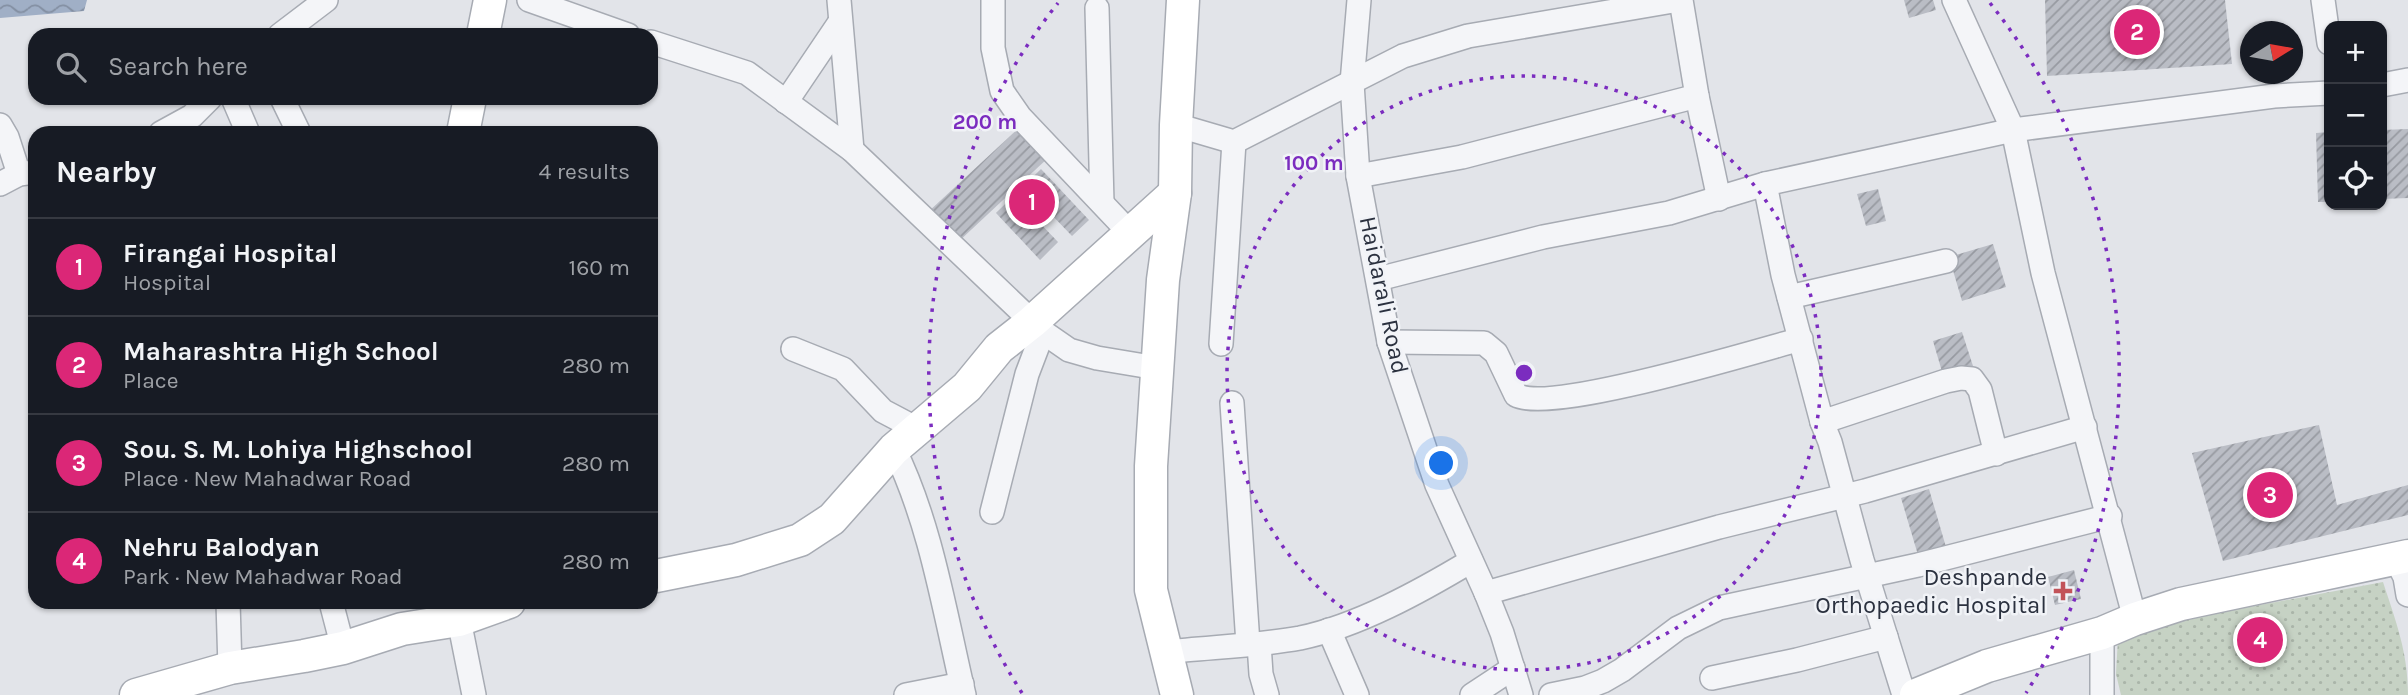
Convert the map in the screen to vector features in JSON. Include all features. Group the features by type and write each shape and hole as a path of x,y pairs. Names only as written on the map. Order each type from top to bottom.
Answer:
{"street":[{"path":"289,28 326,0"},
{"path":"484,28 490,0"},
{"path":"529,0 608,28"},
{"path":"993,0 993,48 1002,91 1020,117 1130,233"},
{"path":"1177,695 1151,590 1151,466 1163,280 1175,193 1183,0"},
{"name":"Haidarali Road","path":"1359,0 1352,83 1358,176 1389,342 1437,485 1486,593 1521,695"},
{"path":"1176,125 1234,142 1403,56 1468,36 1680,0 1719,199"},
{"path":"1954,0 2013,130 2043,273 2136,619"},
{"path":"2323,0 2326,21"},
{"path":"1097,8 1102,203"},
{"path":"786,102 839,11"},
{"path":"839,11 852,150"},
{"path":"658,44 747,73 852,150 1037,327 1069,350 1097,358 1157,368"},
{"path":"2387,84 2408,80"},
{"path":"1378,279 1543,237 1669,213 1765,184 2013,130 2274,96 2324,93"},
{"path":"1358,176 1462,157 1697,96"},
{"path":"195,125 206,105"},
{"path":"236,105 245,126"},
{"path":"285,105 296,126"},
{"path":"464,126 469,105"},
{"path":"0,125 7,137 18,177"},
{"path":"1221,344 1234,142"},
{"path":"1765,184 1789,298 1822,422 1904,695"},
{"path":"658,576 736,560 800,540 832,519 894,449 967,387 999,348 1037,327 1130,233 1175,193"},
{"path":"1789,298 1946,261"},
{"path":"992,512 1037,327"},
{"path":"1389,342 1484,344 1496,353 1516,395 1531,400 1616,387 1801,339"},
{"path":"793,349 843,369 883,411 919,430"},
{"path":"1822,422 1946,381 1972,379 1980,390 1996,454"},
{"path":"1232,403 1254,644 1267,695"},
{"path":"1486,593 1681,537 1996,454 2085,427"},
{"path":"894,449 908,477 924,526 963,690 906,695"},
{"path":"1550,695 1585,688 1603,681 1678,628 1718,608 1918,565 2109,516"},
{"path":"1916,695 1987,666 2102,633 2181,604 2402,556 2408,595"},
{"path":"1166,652 1254,644 1329,630 1421,591 1471,561"},
{"path":"228,609 230,668"},
{"path":"333,609 342,648"},
{"path":"136,695 230,668 342,648 457,611 474,695"},
{"path":"1329,630 1357,695"},
{"path":"2102,633 2102,695"},
{"path":"1712,678 1886,637"},
{"path":"1472,695 1513,668"}],"green space":[{"path":"2383,582 2404,651 2408,695 2121,695 2116,674 2118,638 2180,620"}],"water":[{"path":"0,0 87,0 84,11 0,18"}],"building":[{"path":"1904,0 1933,0 1936,10 1909,18"},
{"path":"2045,0 2225,0 2232,64 2047,76"},
{"path":"1021,126 1049,157 956,244 927,213"},
{"path":"2408,129 2408,198 2387,199 2387,130"},
{"path":"2324,132 2324,202 2318,202 2316,133"},
{"path":"1041,169 1089,220 1072,236 1046,209 1036,219 1058,242 1040,260 996,213"},
{"path":"1878,189 1886,221 1866,226 1857,194"},
{"path":"1993,244 2006,287 1962,301 1949,257"},
{"path":"1962,332 1973,366 1943,375 1933,341"},
{"path":"2319,425 2337,505 2408,485 2408,515 2223,561 2192,453"},
{"path":"1929,489 1946,547 1918,555 1901,498"},
{"path":"2074,570 2081,599 2055,605 2048,577"}],"place":[{"name":"Maharashtra High School","path":"2137,32"},
{"name":"Firangai Hospital","path":"1032,202"},
{"name":"Sou. S. M. Lohiya Highschool","path":"2270,495"},
{"name":"Deshpande Orthopaedic Hospital","path":"2063,591"},
{"name":"Nehru Balodyan","path":"2260,640"}]}
